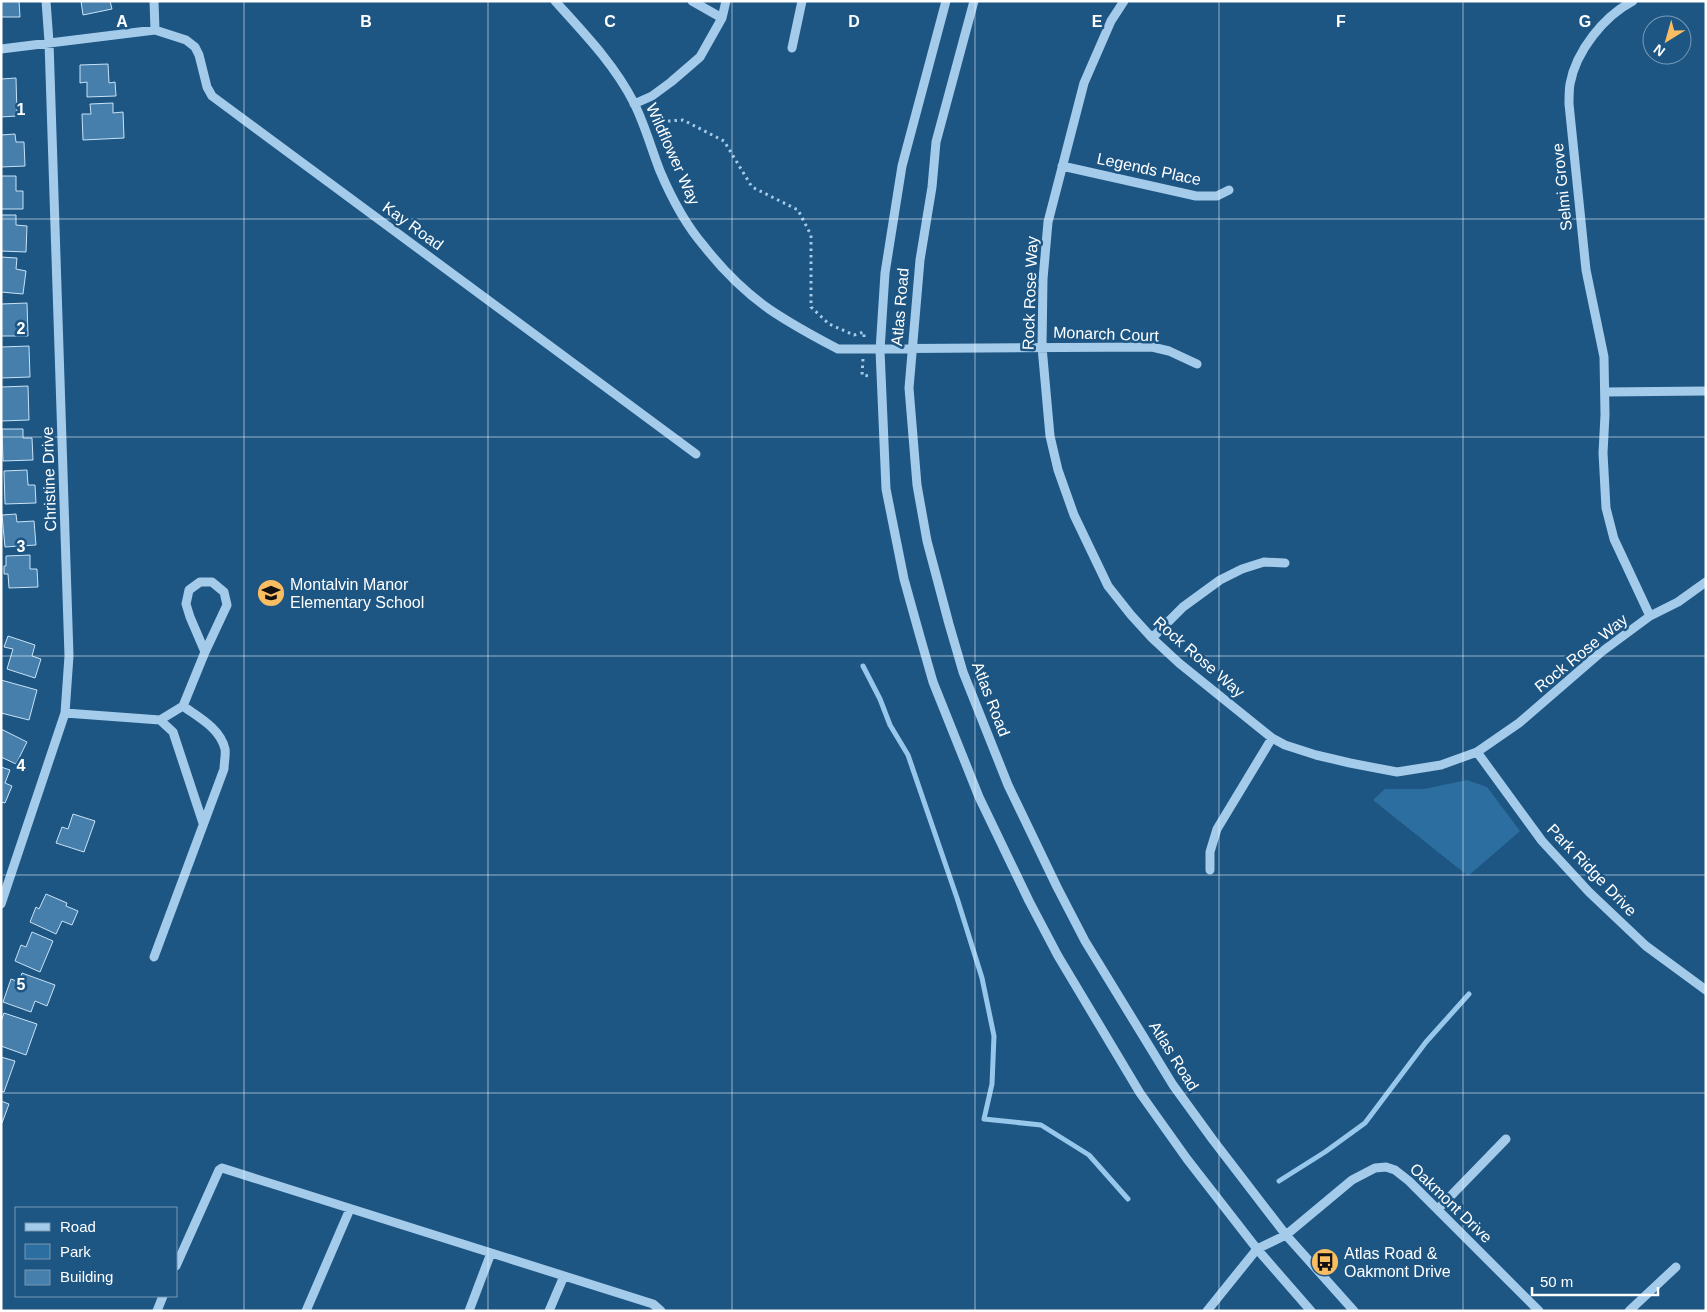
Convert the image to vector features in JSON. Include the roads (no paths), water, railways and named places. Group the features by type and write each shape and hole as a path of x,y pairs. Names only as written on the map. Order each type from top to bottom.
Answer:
{"street":[{"name":"Christine Drive","path":"1,904 65,714 69,656 49,42 46,1"},
{"path":"1,49 155,30 154,1"},
{"name":"Wildflower Way","path":"555,1 613,69 634,104 677,207 703,245 738,283 769,309 838,349 912,350"},
{"path":"692,1 722,18"},
{"path":"634,104 652,96 672,82 700,57 722,18 726,1"},
{"path":"792,48 802,1"},
{"name":"Atlas Road","path":"946,1 902,166 885,273 880,377 886,489 904,579 933,682 979,797 1046,933 1140,1093 1187,1159 1257,1250 1311,1311"},
{"name":"Atlas Road","path":"974,1 936,142 932,187 920,260 909,388 917,485 928,541 963,672 1008,785 1057,887 1085,941 1173,1085 1286,1235 1354,1311"},
{"name":"Rock Rose Way","path":"1124,1 1111,21 1084,83 1048,222 1045,248 1042,347 1050,436 1058,470 1074,515 1108,586 1152,638 1179,663 1272,738 1285,745 1316,754 1396,772 1441,765 1477,752 1519,723 1600,654 1650,616 1678,602 1706,582"},
{"name":"Selmi Grove","path":"1633,1 1614,12 1597,32 1578,61 1570,83 1569,104 1586,270 1604,357 1603,453 1606,508 1614,539 1650,616"},
{"name":"Kay Road","path":"155,30 186,40 195,47 199,55 207,87 212,96 696,454"},
{"name":"Legends Place","path":"1062,166 1196,196 1217,196 1229,190"},
{"name":"Monarch Court","path":"912,350 1152,347 1170,351 1197,364"},
{"path":"1605,392 1706,391"},
{"path":"1152,638 1183,607 1220,580 1242,569 1264,562 1284,563"},
{"path":"65,714 160,720 183,706 227,605 224,592 212,582 200,582 189,590 186,604 205,652"},
{"path":"154,957 224,769 225,750 220,736 183,706"},
{"path":"160,720 173,732 203,823"},
{"path":"1210,870 1210,852 1217,829 1272,738"},
{"name":"Park Ridge Drive","path":"1477,752 1542,841 1589,892 1646,946 1706,990"},
{"path":"1438,1209 1506,1139"},
{"name":"Oakmont Drive","path":"1257,1250 1286,1235 1352,1180 1375,1168 1386,1167 1395,1170 1409,1181 1539,1311"},
{"path":"178,1262 219,1170 222,1168 653,1304 661,1311"},
{"path":"306,1311 350,1208"},
{"path":"1207,1311 1257,1250"},
{"path":"469,1311 491,1253"},
{"path":"1629,1311 1676,1267"},
{"path":"549,1311 564,1276"},
{"path":"156,1311 163,1297"}],"waterway":[{"path":"863,666 880,699 890,725 908,755 982,978 994,1036 992,1084 984,1119 1041,1125 1089,1155 1128,1199"},
{"path":"1279,1181 1325,1152 1365,1123 1426,1042 1469,994"}],"place":[{"name":"Montalvin Manor Elementary School","path":"271,593"},
{"name":"Atlas Road & Oakmont Drive","path":"1325,1262"}]}
